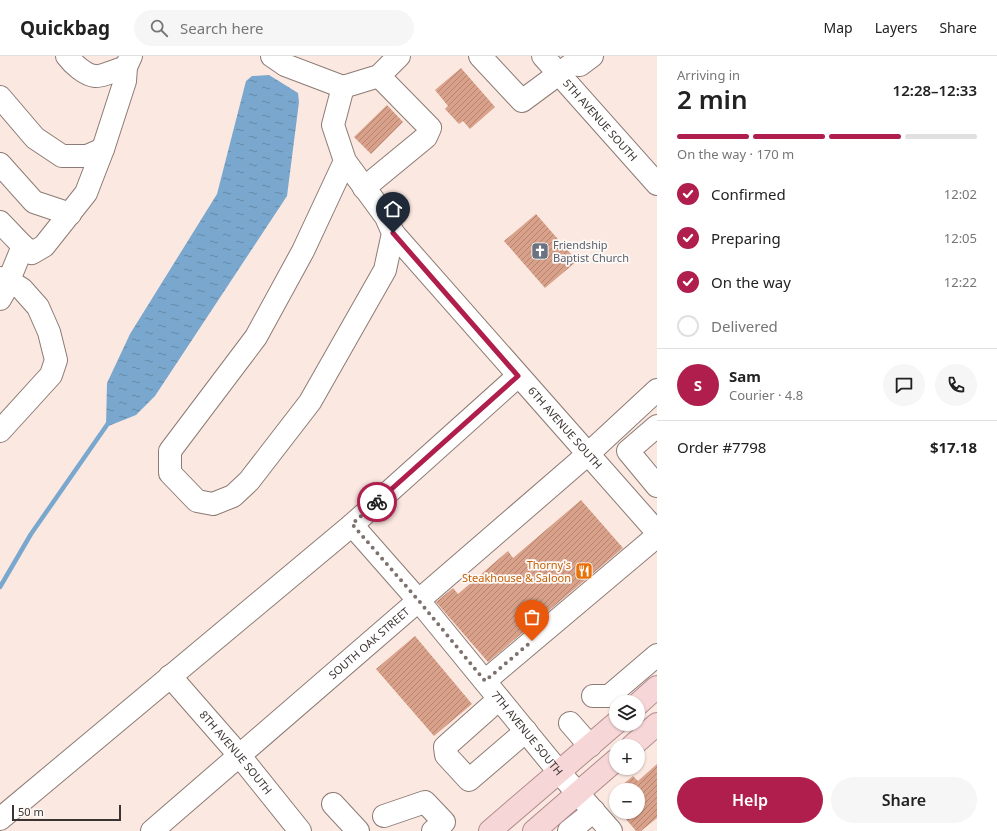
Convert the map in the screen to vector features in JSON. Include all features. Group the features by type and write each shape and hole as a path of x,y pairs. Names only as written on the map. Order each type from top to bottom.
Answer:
{"main road":[{"path":"645,698 657,687"},
{"path":"640,739 657,724"},
{"path":"490,831 609,729"},
{"path":"534,831 609,766"}],"street":[{"path":"67,56 73,64 87,73 96,76 129,62"},
{"path":"272,56 285,65 343,87 379,76 399,56"},
{"path":"480,56 522,101 568,64 580,65 592,56"},
{"name":"5TH AVENUE SOUTH","path":"543,56 568,64 657,184"},
{"path":"0,222 22,246 32,253 44,246 70,214 86,194 103,149 125,81 129,62"},
{"path":"364,188 426,137 430,128 379,76"},
{"name":"6TH AVENUE SOUTH","path":"343,87 333,125 345,161 386,217 393,233 657,532"},
{"path":"0,97 35,138 62,156 87,156 103,149"},
{"path":"345,161 303,250 256,337 170,451 170,473 197,501 213,504 234,496 249,481 310,402 385,270 393,233"},
{"path":"0,164 34,202 70,214"},
{"path":"0,431 51,375 56,360 50,332 38,307 22,289 3,286 22,246"},
{"path":"0,819 352,524 518,376"},
{"name":"SOUTH OAK STREET","path":"152,831 588,454 657,390"},
{"path":"630,502 655,484 628,451 657,426"},
{"name":"7TH AVENUE SOUTH","path":"352,524 419,601 559,772 611,831"},
{"path":"485,681 657,536"},
{"path":"593,696 609,696 657,655"},
{"name":"8TH AVENUE SOUTH","path":"170,676 239,755 300,831"},
{"path":"499,699 445,747 446,755 469,780 526,731"},
{"path":"570,723 590,746"},
{"path":"384,816 431,797 444,822 433,831"},
{"path":"333,804 358,831"},
{"path":"576,829 594,811"},
{"path":"0,825 5,831"}],"water":[{"path":"269,75 298,93 299,102 287,196 155,396 136,415 106,427 107,383 130,334 217,194 246,81 252,76"}],"building":[{"path":"461,68 495,107 470,129 463,121 459,124 445,109 448,106 435,90"},
{"path":"387,105 403,122 371,154 354,137"},
{"name":"Friendship Baptist Church","path":"536,214 577,261 545,288 504,241"},
{"path":"581,500 623,548 488,662 436,602 453,588 458,594 508,551 513,558"},
{"path":"415,636 472,704 434,736 376,669"},
{"path":"657,764 657,818 641,831 636,831 626,819 645,819 645,783 624,783 633,776 638,781"}],"waterway":[{"path":"0,587 31,534 109,422"}],"way so far":[{"path":"377,502 352,524 419,601 485,681 532,641"}],"place":[{"name":"Friendship Baptist Church","path":"540,251"},
{"name":"Thorny's Steakhouse & Saloon","path":"584,571"}],"route":[{"path":"377,502 518,376 393,233"}]}
